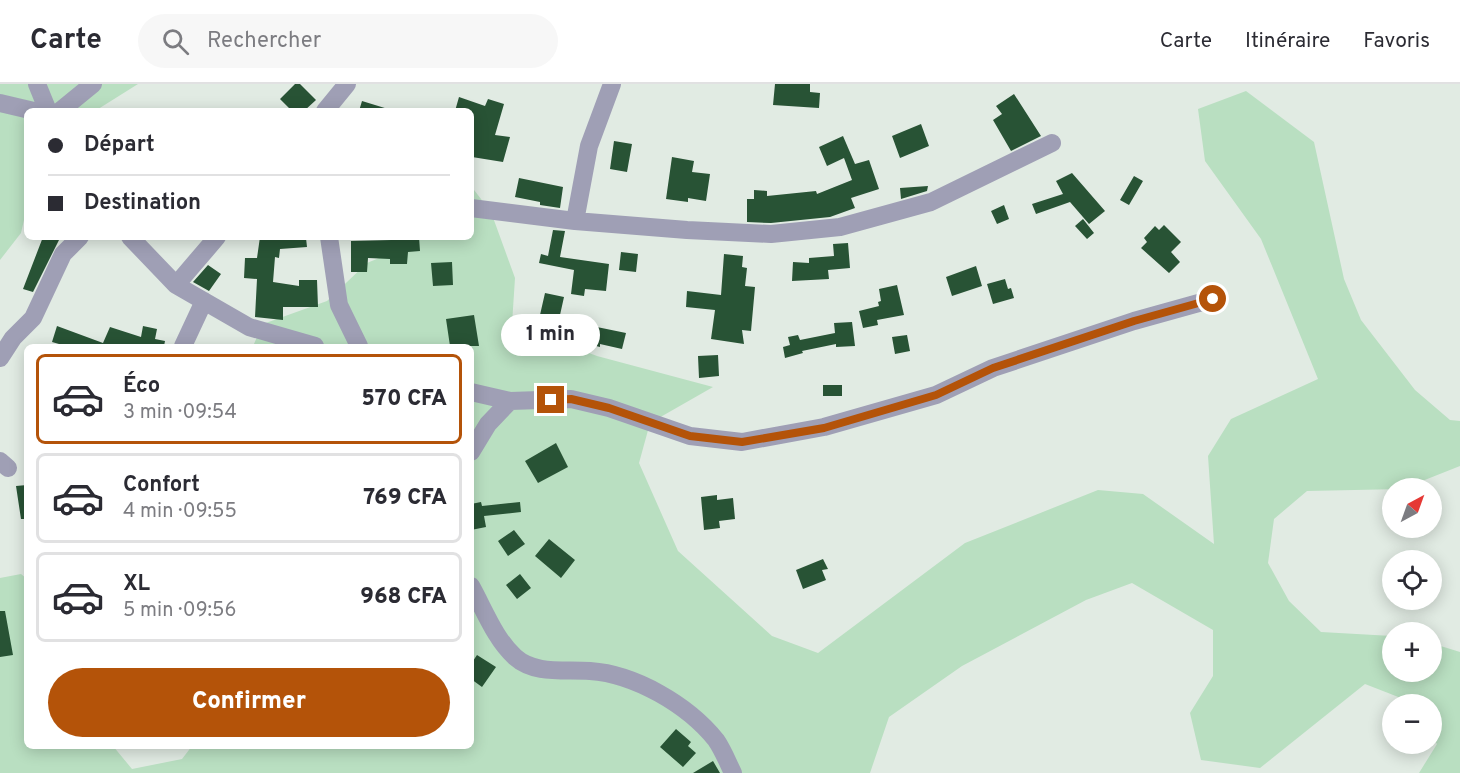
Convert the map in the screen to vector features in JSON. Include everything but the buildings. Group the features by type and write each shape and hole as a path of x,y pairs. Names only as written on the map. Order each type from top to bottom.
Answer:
{"street":[{"path":"37,84 47,108"},
{"path":"64,108 93,84"},
{"path":"327,108 347,84"},
{"path":"575,221 589,146 612,84"},
{"path":"0,103 24,109"},
{"path":"474,208 575,221 771,234 840,227 931,202 1052,143"},
{"path":"0,358 14,338 33,318 63,254 77,240"},
{"path":"133,240 176,285 249,327 308,344"},
{"path":"176,285 214,240"},
{"path":"329,240 339,305 358,344"},
{"path":"474,393 510,402 571,399 609,408 690,436 742,442 824,428 936,395 993,368 1134,321 1213,299"},
{"path":"184,344 204,301"},
{"path":"474,447 488,424 510,402"},
{"path":"474,591 514,657 528,666 545,670 592,671 632,679 676,702 716,741 733,773"}],"green space":[{"path":"0,84 138,84 100,108 24,108 24,220 21,233 0,260"},
{"path":"1246,91 1314,142 1344,279 1361,320 1415,390 1450,420 1460,421 1460,466 1430,478 1382,478 1382,489 1307,491 1274,519 1268,563 1289,601 1321,632 1382,635 1382,682 1442,682 1442,646 1460,652 1460,773 1419,773 1431,754 1442,754 1442,694 1391,694 1365,684 1260,768 1201,760 1190,713 1213,676 1213,630 1132,583 1086,600 962,666 889,717 870,773 0,773 0,578 21,574 24,576 24,749 115,749 132,769 182,759 190,749 474,749 474,344 254,344 263,324 327,301 367,263 408,246 406,240 474,240 474,190 491,212 515,278 512,324 597,356 713,387 650,423 639,463 678,551 772,636 818,653 965,543 1098,490 1143,494 1214,544 1208,456 1231,419 1318,379 1261,239 1205,161 1198,109"}],"route":[{"path":"551,400 571,399 609,408 690,436 742,442 824,428 936,395 993,368 1134,321 1213,299"}]}
